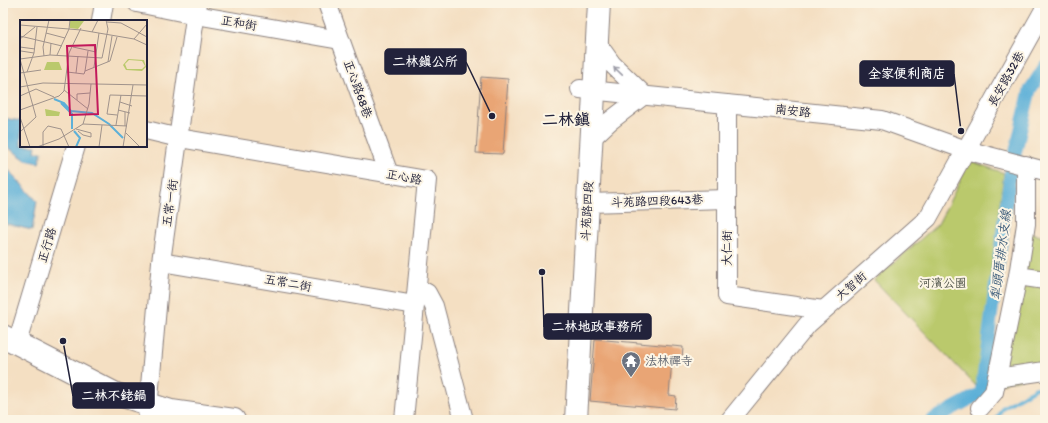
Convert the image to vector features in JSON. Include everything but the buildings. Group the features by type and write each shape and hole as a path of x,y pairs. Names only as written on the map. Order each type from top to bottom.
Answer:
{"main road":[{"name":"斗苑路四段","path":"576,420 592,138 588,89 585,3"},
{"name":"斗苑路四段","path":"564,420 588,89 597,43 599,3"},
{"path":"10,340 116,394 147,412 171,411 234,420"}],"street":[{"path":"101,20 104,3"},
{"name":"正和街","path":"137,3 196,9 340,40"},
{"name":"正心路68巷","path":"327,3 389,174"},
{"name":"長安路32巷","path":"966,150 1045,8"},
{"name":"五常一街","path":"147,412 161,262 196,9"},
{"path":"592,138 610,121 644,95 612,64 597,43"},
{"name":"南安路","path":"588,89 882,120 966,150 1026,165"},
{"name":"大仁街","path":"727,104 727,296 823,310"},
{"name":"正心路","path":"147,130 179,138 427,180 404,420"},
{"name":"正行路","path":"10,340 76,147"},
{"name":"大智街","path":"730,420 808,324 928,218 966,150"},
{"path":"980,408 994,392 1018,276 1026,224 1026,165 1045,171"},
{"name":"斗苑路四段643巷","path":"588,203 727,199"},
{"name":"五常二街","path":"161,262 416,297"},
{"path":"1018,276 1045,280"},
{"path":"416,297 427,293 434,306 464,420"},
{"path":"997,378 1045,371"}],"green space":[{"name":"河濱公園","path":"970,161 1004,173 977,387 874,280 938,224"},
{"path":"1017,227 1045,238 1045,373 997,385"}],"water":[{"path":"3,118 20,121 20,147 36,147 35,152 42,152 39,163 26,160 3,144"},
{"path":"3,164 37,201 32,230 3,223"}],"waterway":[{"name":"犁頭厝排水支線","path":"932,420 981,393 1010,176 1030,90 1045,66"},
{"path":"996,420 1002,408 1036,388 1045,388"}],"place":[{"name":"二林鎮公所","path":"492,116"},
{"name":"全家便利商店","path":"961,131"},
{"name":"二林地政事務所","path":"542,272"},
{"name":"二林不銠鍋","path":"63,341"},
{"name":"法林禪寺","path":"631,378"}],"district":[{"name":"二林鎮","path":"566,119"}]}
